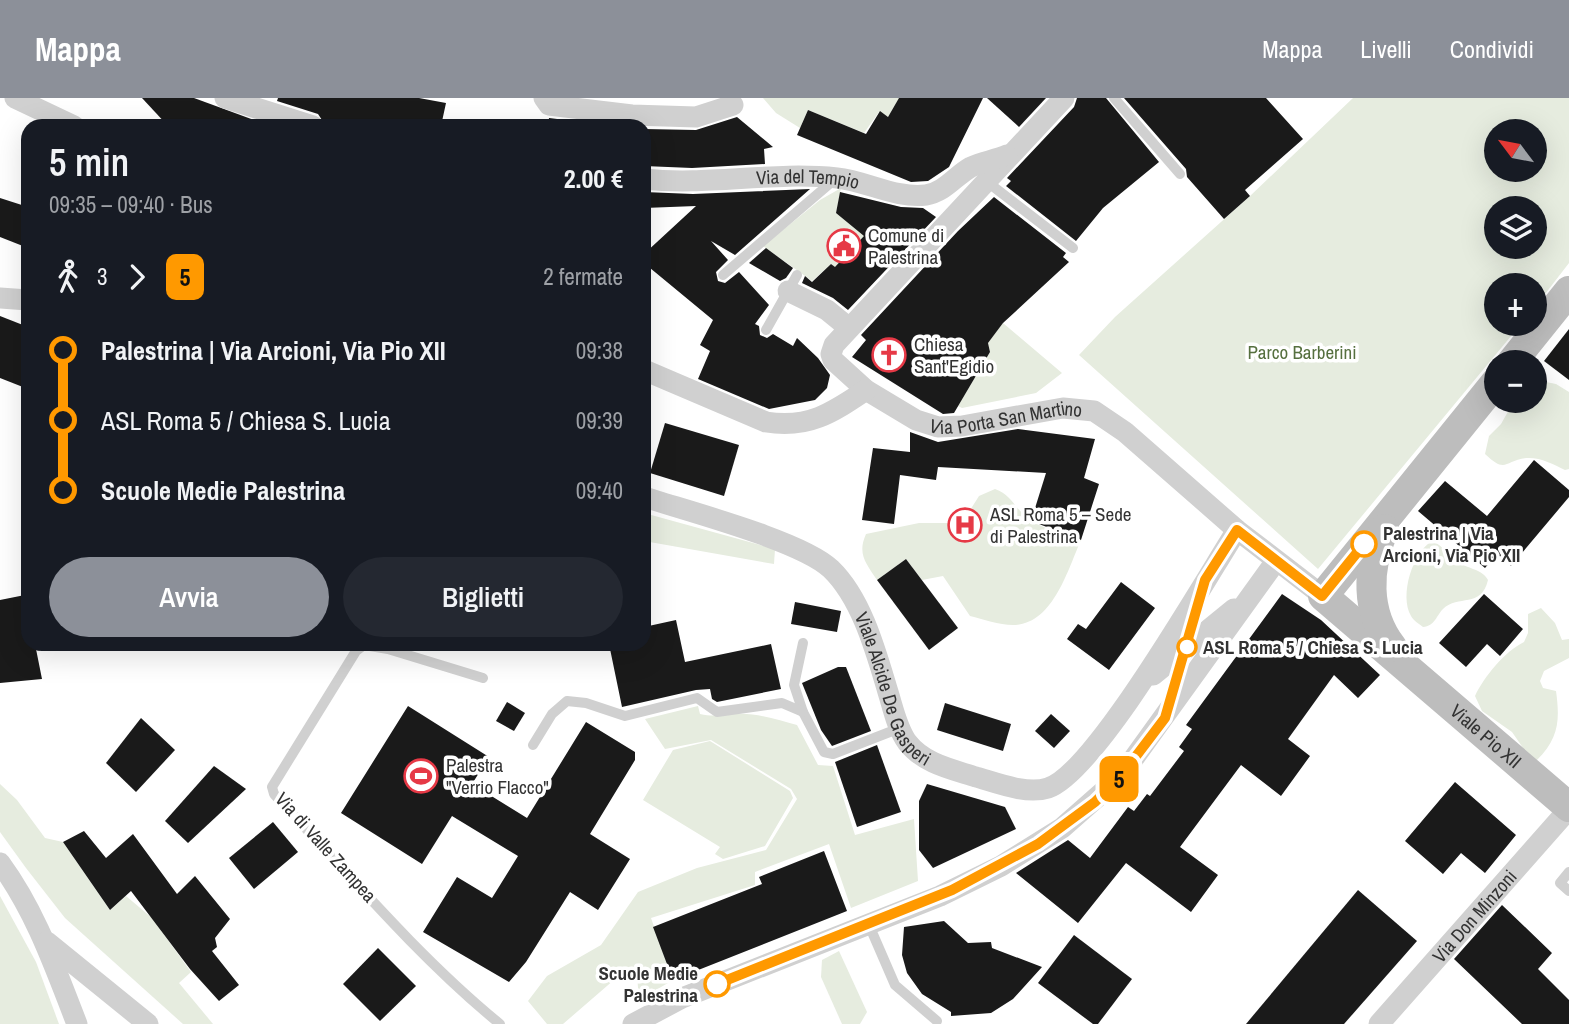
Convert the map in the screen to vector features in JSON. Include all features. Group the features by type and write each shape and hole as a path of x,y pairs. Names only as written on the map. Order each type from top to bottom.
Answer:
{"street":[{"path":"15,98 59,119"},
{"path":"225,98 291,119"},
{"path":"544,98 549,105 696,117 733,105"},
{"path":"792,283 849,328 1065,98"},
{"name":"Via del Tempio","path":"651,180 671,182 797,176 836,178 868,183 902,193 924,195 941,190 963,173 1012,152"},
{"path":"1522,350 1569,291"},
{"path":"0,298 21,300"},
{"name":"Via Porta San Martino","path":"849,328 832,349 835,362 866,390 916,420 938,427 962,426 1063,408 1094,411 1125,432 1276,561"},
{"path":"651,373 766,422 786,425 821,419 866,390"},
{"path":"633,1024 655,1018 971,881 1062,828 1121,776 1276,561 1322,596 1484,397"},
{"name":"Viale Pio XII","path":"1404,495 1390,515 1378,544 1371,590 1378,624 1405,663"},
{"name":"Viale Alcide De Gasperi","path":"651,499 779,542 831,569 855,606 870,637 900,727 911,746 938,765 1005,785 1042,790 1066,778 1085,759 1133,692"},
{"path":"1133,692 1237,530"},
{"path":"1165,718 1205,580"},
{"name":"Viale Pio XII","path":"1322,596 1405,663 1569,808"},
{"path":"1133,692 1188,644 1251,597"},
{"name":"Via Don Minzoni","path":"1379,1024 1569,808"},
{"path":"0,863 20,891 45,940 77,1024"},
{"path":"45,940 148,1024"}],"lane":[{"path":"1114,98 1180,174"},
{"path":"723,275 836,178"},
{"path":"986,181 1073,248"},
{"path":"766,330 792,283"},
{"path":"803,643 794,685 820,748 828,755 900,727"},
{"name":"Via di Valle Zampea","path":"356,651 272,787 274,794 465,996 500,1024"},
{"name":"Via di Valle Zampea","path":"395,651 483,678"},
{"path":"533,745 552,714 567,701 625,716 697,698 717,712 782,703 803,712"},
{"path":"1569,872 1559,883 1569,891"},
{"path":"869,925 895,985 912,1003 937,1021"}],"green space":[{"path":"763,98 909,98 897,102 888,117 879,112 864,133 808,110 800,128 776,113"},
{"name":"Parco Barberini","path":"1353,98 1569,98 1569,263 1547,291 1547,273 1484,273 1484,336 1511,336 1499,350 1484,350 1484,369 1318,569 1079,355 1115,317 1250,196"},
{"path":"841,188 836,213 865,236 841,261 844,276 831,264 812,281 763,246 820,200"},
{"path":"1003,323 1062,373 1036,393 962,408 958,406 990,352 988,343"},
{"path":"1547,382 1569,392 1569,469 1531,458 1505,465 1492,460 1485,454 1489,436 1507,413 1547,413"},
{"path":"995,489 1034,522 1081,540 1057,593 1039,616 1027,623 1013,625 970,616 943,576 922,580 906,559 877,580 863,553 866,534 919,523 962,523 979,496"},
{"path":"651,515 775,549 774,564 651,542"},
{"path":"1432,541 1455,560 1488,580 1480,595 1449,605 1433,623 1423,627 1411,616 1407,586 1419,554"},
{"path":"1541,608 1555,623 1562,640 1569,639 1569,658 1544,671 1540,681 1543,688 1556,691 1558,720 1550,744 1537,760 1530,758 1512,732 1482,711 1475,696 1496,665 1524,642 1528,633 1528,614"},
{"path":"698,706 700,714 705,715 750,714 797,725 818,765 833,766 855,835 914,819 918,881 851,908 829,844 755,872 755,885 651,918 673,980 639,1000 637,975 629,979 622,973 563,1024 547,1024 528,1001 547,976 601,945 638,892 697,868 766,850 797,799 791,789 711,740 665,749 645,719"},
{"path":"710,741 790,791 793,798 765,846 723,859 715,854 720,847 643,800 673,750"},
{"path":"0,784 17,800 45,838 63,842 110,910 126,896 152,918 191,972 179,983 213,1024 183,1024 65,918 0,832"},
{"path":"0,896 36,962 59,1024 0,1024"},
{"path":"839,951 867,1012 860,1024 842,1024 821,977 822,960"}],"building":[{"path":"142,98 194,98 251,119 162,119"},
{"path":"278,98 419,98 446,103 443,119 321,119 318,114 277,101"},
{"path":"899,98 983,98 949,167 928,181 911,182 797,135 808,110 866,134 880,111 888,117"},
{"path":"987,98 1046,98 1019,127"},
{"path":"1077,98 1106,98 1159,162 1103,208 1076,241 1006,186 1011,181 1007,178 1074,107"},
{"path":"1124,98 1266,98 1303,139 1245,190 1250,196 1224,219 1187,177 1186,169"},
{"path":"737,117 773,147 764,149 765,164 692,168 651,166 651,129 696,130"},
{"path":"810,189 735,255 711,241 728,260 716,272 718,281 725,283 739,272 769,305 755,324 759,326 760,335 767,338 773,334 793,346 797,338 818,358 830,375 827,388 815,400 769,409 698,379 710,351 700,345 713,320 651,269 651,248 696,206 651,208 651,192 693,194"},
{"path":"840,192 901,207 923,208 936,217 848,310 833,298 802,283 805,276 812,282 831,264 835,267 864,236 836,213"},
{"path":"994,197 1066,253 1063,257 1069,262 1003,323 988,343 990,352 954,413 943,414 852,357 866,340 861,335 958,231"},
{"path":"0,198 21,205 21,245 0,237"},
{"path":"766,248 793,268 786,278 780,281 749,263"},
{"path":"0,316 21,324 21,386 0,378"},
{"path":"1569,329 1569,380 1547,363 1547,357"},
{"path":"665,423 739,445 724,496 651,473"},
{"path":"1018,429 1095,439 1084,478 1099,484 1081,540 1031,521 1046,473 938,467 936,480 900,475 894,524 862,520 873,448 910,452 910,432 938,442"},
{"path":"1534,460 1569,490 1569,497 1511,566 1497,554 1485,568 1418,511 1445,481 1487,516"},
{"path":"906,559 958,628 929,650 877,580"},
{"path":"1121,582 1155,608 1109,670 1067,639 1078,624 1086,629"},
{"path":"1282,594 1321,620 1380,675 1358,698 1334,675 1288,739 1310,756 1281,796 1241,765 1180,847 1218,875 1191,912 1126,863 1078,923 1016,873 1068,840 1090,858 1128,807 1134,811 1147,794 1150,796 1184,751 1179,747 1192,729 1186,725"},
{"path":"1484,594 1523,629 1500,656 1487,644 1466,667 1439,643"},
{"path":"21,596 21,651 36,651 42,679 0,683 0,600"},
{"path":"795,602 841,611 837,632 791,624"},
{"path":"676,620 685,662 771,644 781,689 717,702 712,699 710,689 696,690 622,707 610,651 651,651 651,625"},
{"path":"838,667 846,667 871,731 832,746 821,730 802,683"},
{"path":"507,702 525,713 514,731 496,721"},
{"path":"945,703 1011,724 1003,751 937,730"},
{"path":"408,706 489,757 472,784 527,818 586,722 635,752 635,760 590,834 630,859 598,910 570,892 526,962 509,982 423,932 457,877 492,898 518,856 452,816 422,864 341,813"},
{"path":"1051,714 1070,731 1054,748 1035,731"},
{"path":"141,718 175,750 136,792 106,763"},
{"path":"877,745 901,812 857,827 835,762"},
{"path":"214,766 246,789 188,843 165,821"},
{"path":"1455,782 1516,835 1485,873 1461,853 1443,874 1405,841"},
{"path":"927,784 1005,807 1016,829 933,868 919,850 919,801"},
{"path":"273,822 298,852 254,889 229,858"},
{"path":"84,831 106,858 133,834 177,894 195,876 230,919 215,938 217,947 212,951 239,985 219,1001 190,969 131,891 110,910 63,842"},
{"path":"824,851 847,911 673,980 653,927 762,884 759,877"},
{"path":"1358,890 1417,941 1344,1024 1246,1024"},
{"path":"1502,905 1552,953 1538,969 1569,1000 1569,1024 1522,1024 1454,959"},
{"path":"944,921 968,943 991,942 992,948 1042,967 1013,999 991,1013 951,1016 951,1012 922,994 907,973 902,955 904,927"},
{"path":"1074,935 1132,979 1098,1024 1093,1024 1038,983"},
{"path":"378,948 416,986 380,1021 343,984"}],"bus line":[{"name":"5","path":"717,984 940,896 1038,844 1095,802 1121,776 1165,718 1205,580 1237,530 1322,596 1364,544"}],"place":[{"name":"Comune di Palestrina","path":"844,246"},
{"name":"Chiesa Sant'Egidio","path":"889,355"},
{"name":"ASL Roma 5 – Sede di Palestrina","path":"965,525"},
{"name":"Palestrina | Via Arcioni, Via Pio XII","path":"1364,544"},
{"name":"ASL Roma 5 / Chiesa S. Lucia","path":"1187,647"},
{"name":"Palestra \"Verrio Flacco\"","path":"421,776"},
{"name":"Scuole Medie Palestrina","path":"717,984"}]}
